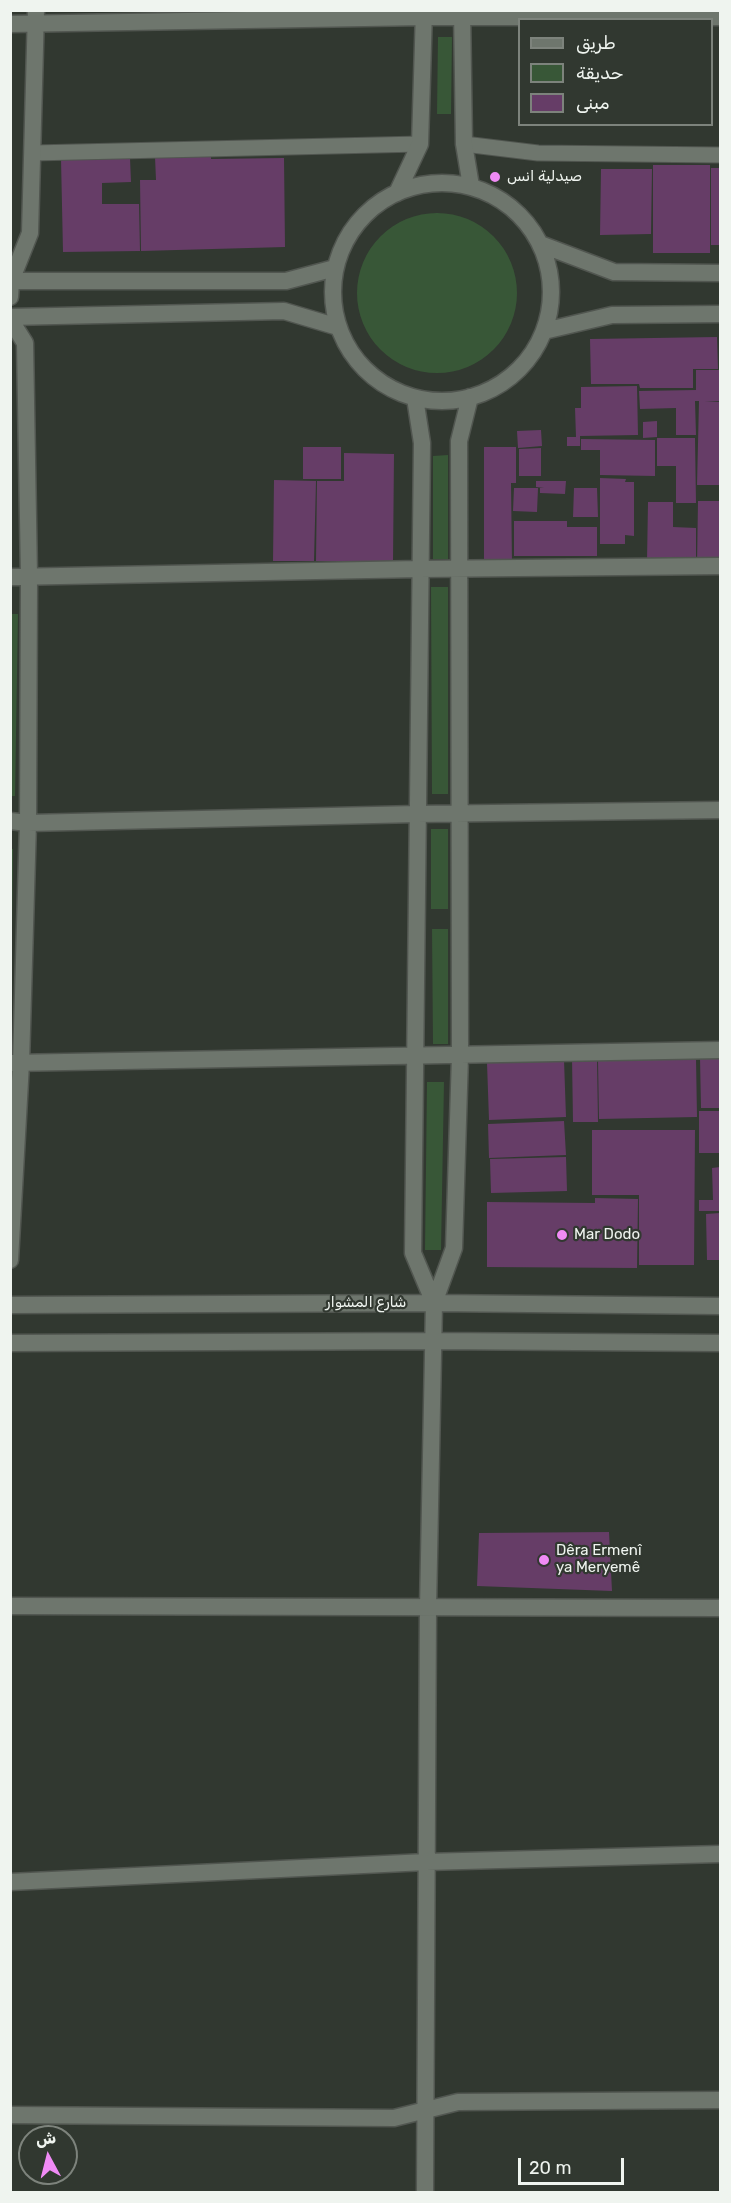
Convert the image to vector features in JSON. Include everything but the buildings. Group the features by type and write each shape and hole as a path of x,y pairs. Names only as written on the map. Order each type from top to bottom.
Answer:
{"street":[{"path":"397,193 420,144 423,14"},
{"path":"462,14 464,144 471,186"},
{"path":"10,24 36,17 462,14 720,17"},
{"path":"10,297 11,281 30,233 36,17"},
{"path":"439,183 471,186 499,199 516,211 530,227 540,244 550,273 551,303 544,331 527,361 501,383 470,397 442,401 415,398 382,383 355,359 338,327 332,298 335,268 344,244 357,223 376,205 417,185 439,183"},
{"path":"540,244 614,273 720,273"},
{"path":"11,281 286,281 335,268"},
{"path":"10,1260 16,1063 28,823 29,578 25,343 10,318 284,311 338,327"},
{"path":"544,331 612,315 720,314"},
{"path":"425,2193 428,1608 433,1341 434,1303 454,1248 460,1056 459,441 470,397"},
{"path":"415,398 422,443 417,814 417,1056 413,1253 434,1303"},
{"path":"10,577 720,566"},
{"path":"10,821 28,823 720,810"},
{"path":"16,1063 720,1050"},
{"name":"شارع المشوار","path":"10,1305 434,1303 720,1306"},
{"path":"10,1343 433,1341 720,1343"},
{"path":"10,1606 720,1608"},
{"path":"10,1882 426,1862 720,1854"},
{"path":"10,2115 394,2118 458,2102 720,2100"}],"lane":[{"path":"33,153 420,144"},
{"path":"464,144 538,153 720,155"}],"green space":[{"path":"438,37 452,37 451,114 437,114"},
{"path":"437,213 453,214 468,219 482,226 494,236 504,248 511,262 516,277 516,309 511,324 504,338 494,350 482,360 468,367 453,372 437,373 421,372 406,367 392,360 380,350 370,338 363,324 358,309 357,293 358,277 363,262 370,248 380,236 392,226 406,219 421,214"},
{"path":"448,455 448,559 433,559 433,456"},
{"path":"431,587 448,587 448,794 432,794"},
{"path":"10,614 18,614 15,796 10,796"},
{"path":"431,829 448,829 448,909 431,909"},
{"path":"10,849 13,849 11,1010 10,1010"},
{"path":"432,929 448,929 448,1044 433,1044"},
{"path":"427,1082 444,1082 441,1250 425,1250"}],"place":[{"name":"صيدلية انس","path":"495,177"},
{"name":"Mar Dodo","path":"562,1235"},
{"name":"Dêra Ermenî ya Meryemê","path":"544,1560"}]}
